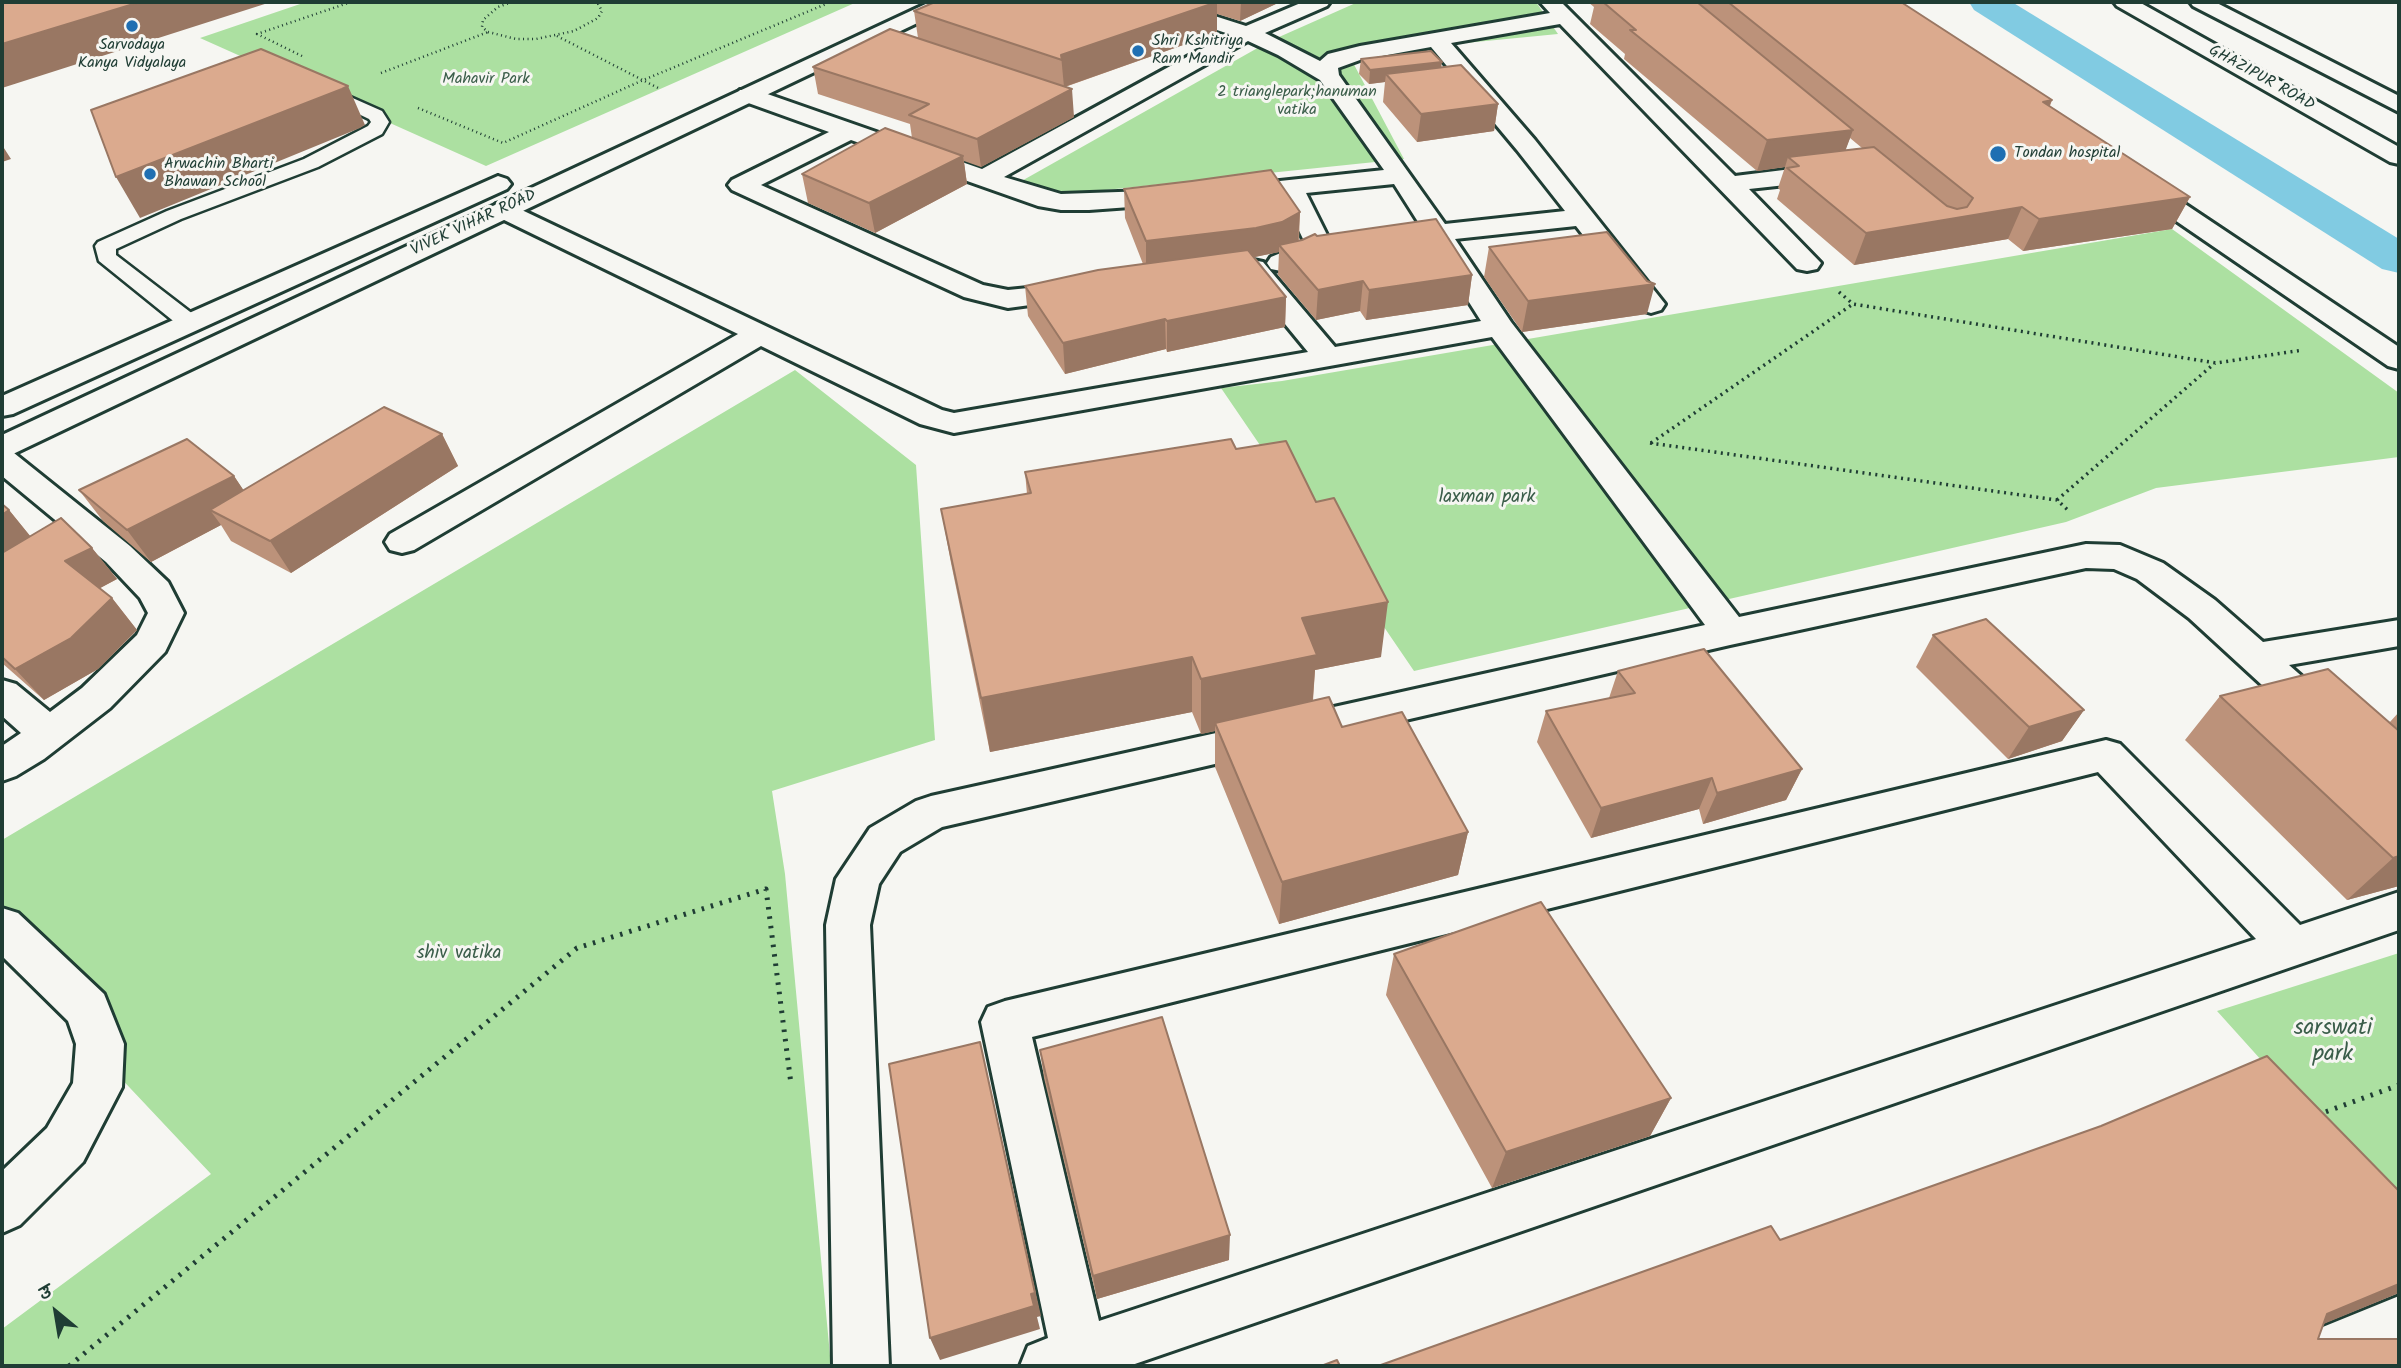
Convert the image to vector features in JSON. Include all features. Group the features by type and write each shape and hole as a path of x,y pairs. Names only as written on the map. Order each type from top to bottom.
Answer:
{"street":[{"path":"586,145 905,2"},
{"path":"1151,2 1247,33 1286,50 1328,75 1401,176 1499,327 1730,632"},
{"path":"1278,2 1311,6"},
{"name":"GHAZIPUR ROAD","path":"2124,2 2399,157"},
{"path":"2200,2 2399,105"},
{"name":"VIVEK VIHAR ROAD","path":"2,447 872,37 933,4"},
{"path":"984,179 1247,33 1311,6"},
{"path":"1328,75 1327,66 1336,59 1436,39 1557,9 1807,264"},
{"path":"872,37 897,45"},
{"path":"1436,39 1651,304"},
{"path":"1447,85 1472,82"},
{"path":"1344,97 1370,94"},
{"path":"748,95 1025,194 1061,202 1149,200 1401,176"},
{"path":"1075,106 1101,115"},
{"path":"850,131 741,185 991,296 1026,298 1105,287"},
{"path":"1729,184 1856,169"},
{"path":"2119,171 2399,360"},
{"name":"VIVEK VIHAR ROAD","path":"2,407 523,173"},
{"path":"1291,187 1317,241 1310,251 1290,261 1241,270 1328,358"},
{"path":"505,210 931,417 954,423 1499,327"},
{"path":"1438,233 1583,218"},
{"path":"402,542 760,334"},
{"path":"2,460 118,554 155,590 166,613 152,643 96,698 2,765"},
{"path":"56,548 88,529"},
{"path":"861,1366 848,925 858,879 885,840 931,813 1730,632 2086,556 2120,557 2150,570 2192,601 2399,786"},
{"path":"2254,657 2399,633"},
{"path":"2,694 49,734"},
{"path":"2292,947 2106,755 1005,1022 1069,1363 2399,911"},
{"path":"2,928 87,1009 100,1044 97,1087 65,1145 2,1207"},
{"path":"2296,1366 2399,1324"}],"lane":[{"path":"190,323 106,257 105,246 174,215 311,163 376,130 380,122 376,115 302,81"}],"path":[{"path":"307,58 257,34 351,2"},
{"path":"511,2 488,14 482,27 488,32 516,39 556,36 581,28 598,18 602,11 597,2"},
{"path":"418,107 502,143 640,81 827,4 820,2"},
{"path":"381,73 488,32"},
{"path":"556,36 640,81"},
{"path":"2216,363 2057,500 1650,443 1853,304 2216,363 2371,341"},
{"path":"69,1366 577,948 766,889 792,1093"},
{"path":"2314,1116 2399,1085"}],"green space":[{"name":"Mahavir Park","path":"306,2 857,2 486,166 200,38"},
{"name":"2 trianglepark;hanuman vatika","path":"1358,2 1536,2 1558,34 1362,53 1350,57 1404,159 1057,195 1018,183 1270,41"},
{"name":"laxman park","path":"2172,229 2399,393 2399,457 2156,488 2066,522 1414,671 1221,388 1282,381"},
{"name":"shiv vatika","path":"795,370 916,465 935,740 772,791 785,874 831,1366 2,1366 2,1329 211,1174 2,952 2,840"},
{"name":"sarswati park","path":"2399,953 2399,1213 2217,1011"}],"building":[{"path":"2,2 140,2 2,44"},
{"path":"935,2 1217,2 1061,55 1062,60 914,11"},
{"path":"1603,2 1697,2 1853,130 1767,140 1630,30 1636,30"},
{"path":"1728,2 1901,2 2052,100 2043,102 2190,197 2039,219 2022,207 1866,233 1787,168 1799,166 1788,157 1874,147 1947,206 1957,209 1967,207 1973,198"},
{"path":"890,29 1072,89 977,139 909,115 929,104 813,67"},
{"path":"261,49 348,86 116,177 91,110"},
{"path":"1431,51 1442,62 1370,70 1361,59"},
{"path":"1461,65 1498,104 1421,114 1386,74"},
{"path":"885,128 963,156 869,203 802,174"},
{"path":"1271,170 1300,212 1282,222 1256,228 1146,241 1124,189 1192,181"},
{"path":"1436,219 1472,275 1369,290 1363,281 1318,290 1279,245 1315,234 1317,236"},
{"path":"1607,232 1647,281 1655,284 1528,301 1489,247"},
{"path":"1248,250 1286,297 1167,321 1165,319 1063,343 1025,286 1098,270"},
{"path":"384,407 442,434 270,541 210,510"},
{"path":"187,439 234,476 127,530 79,490"},
{"path":"1231,439 1236,449 1286,441 1316,502 1334,498 1388,602 1302,618 1317,655 1201,679 1192,657 981,698 941,509 1031,493 1025,472"},
{"path":"2,504 9,510 2,515"},
{"path":"61,518 92,548 65,561 112,598 71,638 15,669 2,657 2,553"},
{"path":"1986,619 2084,710 2029,727 1933,635"},
{"path":"1704,649 1802,769 1717,793 1712,778 1601,808 1546,711 1635,693 1618,671"},
{"path":"2328,669 2399,731 2399,856 2393,858 2220,696"},
{"path":"1329,697 1342,727 1402,712 1468,832 1282,882 1215,723"},
{"path":"1541,902 1671,1098 1506,1152 1394,954"},
{"path":"1162,1017 1230,1235 1093,1276 1040,1050"},
{"path":"980,1042 1035,1293 1031,1294 1034,1306 930,1338 889,1064"},
{"path":"2267,1056 2399,1191 2399,1284 2327,1314 2318,1339 2399,1339 2399,1366 1378,1366 1771,1226 1780,1240 2101,1126"},
{"path":"1337,1360 1340,1366 1321,1366"}],"waterway":[{"path":"1987,2 2399,259"}],"place":[{"name":"Sarvodaya Kanya Vidyalaya","path":"132,26"},
{"name":"Shri Kshitriya Ram Mandir","path":"1138,51"},
{"name":"Tondan hospital","path":"1998,154"},
{"name":"Arwachin Bharti Bhawan School","path":"150,174"}]}
